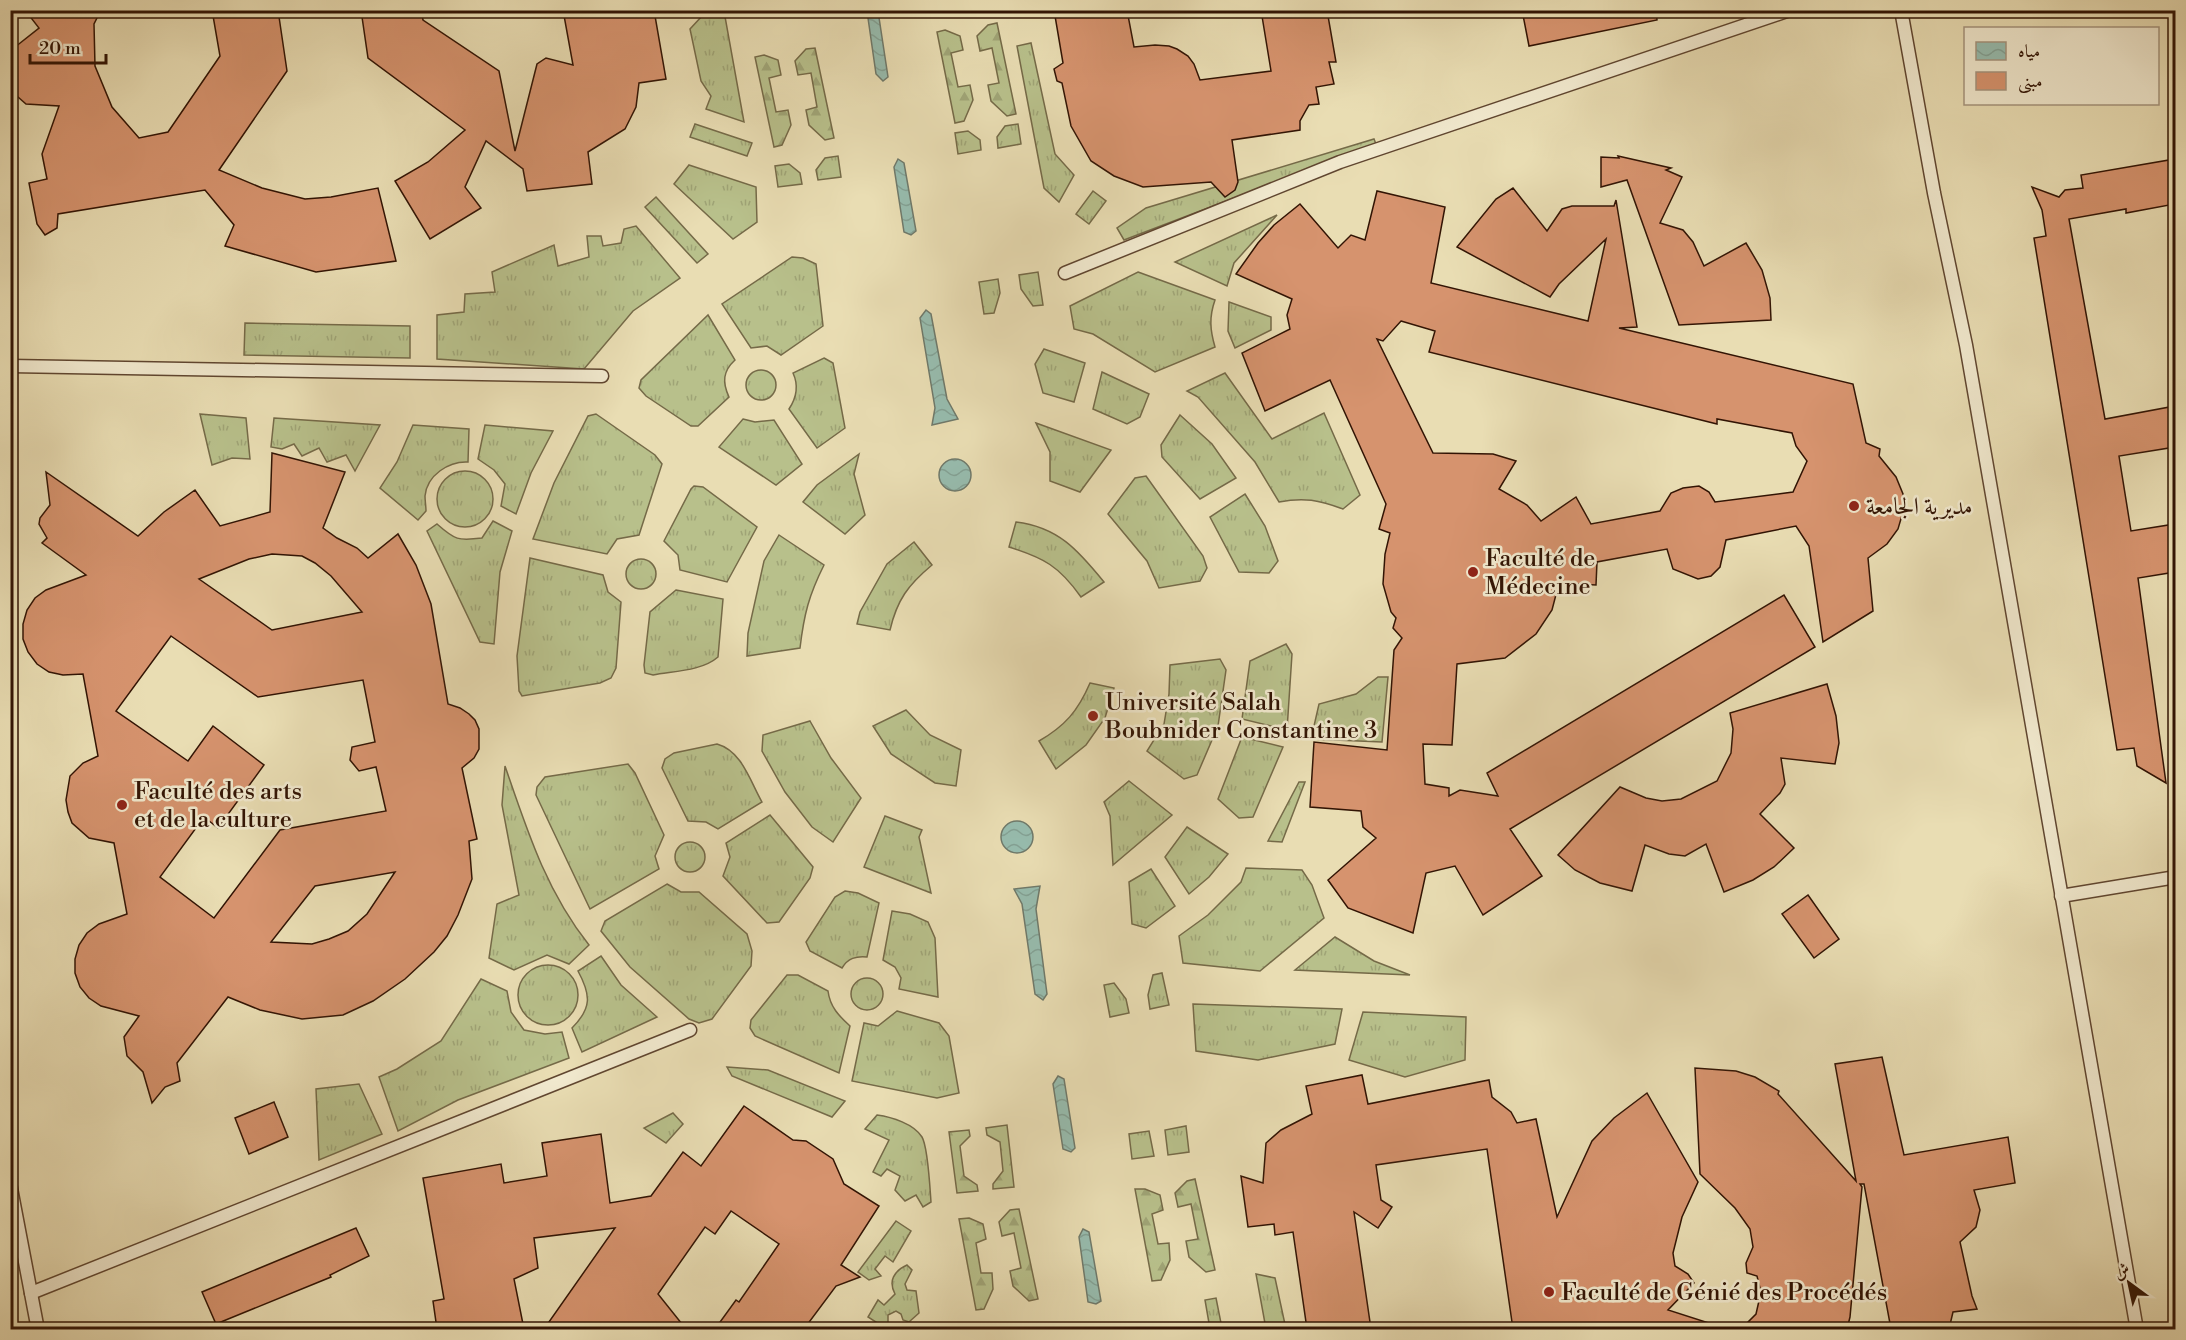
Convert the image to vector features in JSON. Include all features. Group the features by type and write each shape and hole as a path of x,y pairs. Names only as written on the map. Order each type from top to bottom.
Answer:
{"lane":[{"path":"1065,273 1340,162 1790,10"},
{"path":"1901,10 1934,193 1966,345 2137,1329"},
{"path":"10,366 602,376"},
{"path":"2061,896 2175,877"},
{"path":"31,1293 690,1030"},
{"path":"10,1183 38,1329"}],"green space":[{"path":"695,11 724,11 744,122 706,109 711,96 701,81 690,29 702,16"},
{"path":"997,23 1016,114 1007,116 991,101 988,85 999,83 992,48 980,51 977,36 988,25"},
{"path":"945,30 960,36 963,50 951,53 958,87 970,85 973,100 964,121 955,123 937,32"},
{"path":"1031,43 1055,154 1074,175 1059,202 1044,188 1017,46"},
{"path":"815,48 834,138 825,140 809,125 806,110 817,107 811,73 798,75 795,61 806,49"},
{"path":"764,55 778,60 781,75 769,78 776,112 788,110 791,125 782,145 774,147 755,57"},
{"path":"695,124 752,143 747,156 690,137"},
{"path":"1018,124 1021,144 998,148 997,137 1005,126"},
{"path":"968,131 980,140 981,150 958,154 955,133"},
{"path":"1374,139 1376,144 1124,240 1117,228 1146,208"},
{"path":"838,156 841,177 818,180 816,170 825,158"},
{"path":"789,164 800,173 802,184 778,187 775,166"},
{"path":"689,165 756,187 757,222 733,239 674,184"},
{"path":"1093,191 1106,201 1089,224 1076,214"},
{"path":"656,197 708,254 697,263 645,207"},
{"path":"1277,215 1234,263 1227,286 1175,262"},
{"path":"636,226 680,278 633,311 584,369 437,359 437,315 464,312 465,294 495,292 492,272 554,245 558,266 589,257 587,236 601,236 603,246 621,243 624,229"},
{"path":"792,257 803,258 816,264 823,326 781,355 767,346 751,348 722,304"},
{"path":"1038,272 1043,305 1033,306 1021,289 1019,275"},
{"path":"1138,272 1215,300 1211,324 1215,347 1155,372 1093,334 1074,329 1070,306"},
{"path":"998,279 1000,293 994,313 984,314 979,282"},
{"path":"1229,302 1271,317 1271,330 1235,348 1228,331"},
{"path":"708,315 735,360 728,368 725,377 729,397 698,426 691,426 646,396 639,388 641,380"},
{"path":"245,323 410,326 410,358 244,355"},
{"path":"1044,349 1085,363 1074,402 1043,393 1035,364"},
{"path":"824,358 833,363 845,428 817,448 789,409 796,391 793,373"},
{"path":"761,370 767,371 775,379 775,391 767,399 761,400 755,399 747,391 746,385 747,379 755,371"},
{"path":"1102,372 1149,394 1140,417 1127,424 1093,409"},
{"path":"1225,373 1272,439 1324,413 1360,495 1343,509 1311,500 1279,502 1255,462 1198,397 1187,391"},
{"path":"200,414 246,418 250,459 232,458 212,465"},
{"path":"596,414 655,455 662,464 639,535 617,539 607,554 533,539 554,483 588,416"},
{"path":"1180,415 1212,444 1236,478 1200,499 1162,457 1161,445"},
{"path":"274,418 380,425 355,471 346,455 327,462 319,448 302,456 294,444 282,449 271,447"},
{"path":"743,419 755,422 774,420 802,464 776,485 719,447"},
{"path":"1036,423 1111,450 1080,492 1050,481 1050,452"},
{"path":"413,425 469,429 468,462 454,464 434,476 425,496 426,511 418,520 380,488 397,462"},
{"path":"485,425 553,431 531,473 516,514 501,506 505,484 494,470 478,459"},
{"path":"859,454 854,474 865,515 845,534 803,502 817,485"},
{"path":"460,471 470,471 485,479 491,488 493,499 491,510 485,519 470,527 460,527 449,522 442,515 437,504 437,494 442,483 449,476"},
{"path":"1146,476 1203,556 1207,568 1200,581 1159,588 1147,561 1108,514 1135,478"},
{"path":"694,486 703,487 757,527 727,582 680,570 678,555 664,541"},
{"path":"1245,494 1265,526 1278,561 1269,573 1239,572 1210,517"},
{"path":"493,521 512,531 500,572 494,644 480,642 427,531 437,524 457,538 482,538"},
{"path":"1016,522 1044,529 1066,542 1104,582 1081,597 1050,564 1009,547"},
{"path":"779,535 824,565 808,605 800,648 747,656 748,633 764,561"},
{"path":"914,542 932,565 916,579 905,594 896,610 890,630 857,624 860,612 887,564"},
{"path":"530,558 603,575 608,592 621,602 616,668 611,678 600,683 522,696 519,691 517,656"},
{"path":"641,559 652,563 656,574 652,585 641,589 630,585 626,574 630,563"},
{"path":"676,590 723,599 718,657 704,665 687,670 653,675 645,673 650,612"},
{"path":"1286,644 1292,654 1287,730 1242,719 1250,661"},
{"path":"1220,659 1226,670 1218,726 1197,775 1184,779 1147,751 1164,724 1169,694 1170,665"},
{"path":"1378,677 1388,677 1382,742 1311,739 1319,704 1356,694"},
{"path":"1090,683 1114,688 1105,718 1086,745 1056,769 1039,741 1070,717 1081,702"},
{"path":"906,710 930,735 961,750 956,786 935,783 891,754 873,726"},
{"path":"810,721 831,758 861,798 833,842 812,827 785,792 762,751 763,735"},
{"path":"1242,737 1283,747 1253,817 1239,818 1218,799"},
{"path":"717,744 733,753 739,760 762,802 718,829 706,822 688,821 662,768 665,759 674,753"},
{"path":"628,764 635,773 664,835 655,856 659,869 590,909 536,795 537,787 545,777"},
{"path":"505,766 530,837 549,882 589,945 569,964 547,955 514,970 489,958 497,904 519,895 502,805"},
{"path":"1129,781 1172,815 1113,865 1110,816 1104,802"},
{"path":"1299,782 1305,782 1282,842 1268,841"},
{"path":"770,815 813,867 810,878 779,922 767,923 723,876 730,857 726,843"},
{"path":"885,816 922,830 919,837 931,893 864,867"},
{"path":"1187,827 1228,854 1209,877 1189,894 1165,857"},
{"path":"690,842 701,846 705,857 701,868 690,872 679,868 675,857 679,846"},
{"path":"1246,868 1302,870 1312,885 1324,918 1260,971 1183,963 1179,936 1208,915 1241,882"},
{"path":"1151,869 1175,906 1146,928 1132,924 1129,882"},
{"path":"667,884 681,892 699,892 747,934 752,951 751,966 712,1019 699,1023 689,1019 630,967 601,931 605,921"},
{"path":"845,891 858,893 879,903 867,957 853,958 842,968 810,951 806,942 835,897"},
{"path":"892,911 910,914 928,922 935,938 938,997 899,989 901,978 895,967 883,960"},
{"path":"1335,937 1374,961 1410,975 1295,970"},
{"path":"601,956 621,985 657,1017 582,1052 572,1028 583,1014 587,1001 585,987 578,971"},
{"path":"548,965 565,970 573,978 578,995 573,1012 565,1020 548,1025 531,1020 523,1012 518,995 523,978 531,970"},
{"path":"1162,973 1169,1005 1150,1009 1148,995 1153,975"},
{"path":"787,975 798,975 828,991 836,1011 850,1026 839,1073 755,1036 750,1028 751,1020"},
{"path":"867,978 878,983 883,994 878,1005 867,1010 856,1005 851,994 856,983"},
{"path":"481,979 507,991 511,1012 524,1030 545,1034 562,1032 569,1058 458,1100 398,1131 379,1077 397,1069 441,1041"},
{"path":"1114,983 1126,999 1129,1013 1110,1017 1104,985"},
{"path":"1193,1004 1342,1009 1335,1044 1258,1060 1196,1051"},
{"path":"897,1011 939,1023 949,1036 959,1093 937,1098 852,1081 864,1023 878,1026"},
{"path":"1363,1012 1466,1017 1465,1060 1405,1077 1349,1060"},
{"path":"727,1067 768,1070 845,1101 832,1117 732,1076"},
{"path":"359,1084 382,1134 319,1160 316,1089"},
{"path":"673,1113 683,1124 666,1143 644,1128"},
{"path":"877,1115 902,1122 914,1128 922,1137 927,1159 931,1202 923,1207 916,1195 905,1201 895,1190 900,1176 887,1169 881,1176 873,1172 889,1140 865,1129"},
{"path":"1007,1125 1014,1187 993,1189 993,1184 1003,1171 1000,1142 987,1135 986,1128"},
{"path":"1186,1126 1189,1152 1168,1155 1165,1130"},
{"path":"969,1130 970,1136 960,1146 964,1176 977,1185 978,1191 957,1193 949,1132"},
{"path":"1149,1131 1154,1156 1132,1159 1129,1134"},
{"path":"1195,1179 1215,1270 1206,1272 1189,1257 1186,1241 1198,1239 1191,1204 1178,1207 1175,1193 1187,1181"},
{"path":"1135,1189 1145,1189 1160,1195 1163,1210 1152,1214 1158,1244 1169,1243 1170,1260 1161,1280 1152,1281"},
{"path":"1019,1209 1038,1299 1029,1301 1013,1286 1010,1271 1021,1268 1014,1233 1002,1236 999,1222 1010,1210"},
{"path":"969,1218 983,1224 986,1239 976,1243 981,1273 992,1273 993,1289 984,1309 976,1310 959,1219"},
{"path":"896,1221 911,1231 893,1262 885,1256 875,1269 881,1276 869,1280 858,1272"},
{"path":"907,1265 912,1270 905,1284 907,1290 916,1291 919,1313 909,1322 903,1320 901,1314 896,1311 888,1315 888,1324 882,1326 868,1317 878,1300 884,1305 895,1294 892,1281 899,1270"},
{"path":"1256,1274 1275,1278 1286,1329 1266,1329"},
{"path":"1216,1298 1222,1328 1210,1329 1205,1300"}],"water":[{"path":"867,11 878,11 888,77 883,81 876,74"},
{"path":"898,159 904,163 916,231 911,235 904,232 894,167"},
{"path":"926,310 931,314 947,399 958,419 932,425 935,408 920,318"},
{"path":"955,459 966,464 971,475 966,486 955,491 944,486 939,475 944,464"},
{"path":"1017,821 1028,826 1033,837 1028,848 1017,853 1006,848 1001,837 1006,826"},
{"path":"1040,886 1036,909 1047,994 1043,1000 1035,994 1022,904 1014,889"},
{"path":"1058,1076 1064,1079 1075,1148 1071,1152 1063,1149 1053,1084"},
{"path":"1083,1229 1089,1232 1101,1301 1096,1304 1088,1302 1079,1237"}],"building":[{"path":"25,10 101,10 94,24 95,66 112,107 139,138 168,132 220,56 212,10 278,10 287,71 219,170 262,188 305,199 331,197 378,188 396,261 316,272 225,246 234,225 205,190 58,214 57,228 45,235 37,224 29,183 47,179 42,154 59,106 26,104 10,90 10,51 39,28"},
{"path":"361,10 421,10 423,20 499,71 515,151 537,64 546,58 573,65 563,10 654,10 666,79 639,83 636,107 625,129 588,152 592,184 527,191 523,169 486,141 465,187 481,208 430,239 395,181 428,162 465,130 368,58"},
{"path":"1054,10 1127,10 1134,47 1155,45 1177,49 1188,56 1194,64 1200,80 1271,71 1261,10 1327,10 1336,62 1329,62 1334,84 1316,87 1319,104 1309,105 1300,121 1300,130 1232,140 1238,182 1235,190 1225,197 1211,182 1143,187 1114,176 1091,161 1071,126 1062,83 1057,81 1054,69 1063,63"},
{"path":"1522,10 1656,10 1657,20 1529,46"},
{"path":"1618,156 1671,168 1666,170 1682,177 1660,223 1683,230 1693,242 1704,266 1746,243 1762,270 1770,298 1771,320 1679,325 1627,180 1601,187 1601,157 1619,158"},
{"path":"2175,159 2175,204 2126,213 2126,209 2069,219 2105,419 2175,406 2175,447 2119,456 2131,531 2175,524 2175,572 2138,578 2166,783 2137,766 2134,748 2117,750 2034,238 2046,236 2042,210 2032,187 2059,197 2065,190 2083,188 2081,175"},
{"path":"1513,188 1547,231 1562,209 1572,206 1614,206 1616,200 1637,327 1619,328 1853,384 1866,443 1880,449 1879,456 1896,477 1903,494 1903,512 1898,529 1887,544 1868,558 1873,611 1823,642 1809,546 1796,526 1726,540 1720,567 1711,576 1698,579 1673,569 1667,549 1597,562 1596,585 1559,583 1552,610 1536,634 1505,658 1457,664 1452,745 1423,744 1425,784 1449,788 1449,796 1460,790 1498,796 1487,773 1784,595 1815,647 1510,829 1542,876 1483,915 1455,866 1426,873 1413,933 1348,908 1328,880 1376,838 1363,827 1361,811 1310,807 1314,742 1387,750 1394,650 1402,638 1393,628 1396,618 1391,612 1383,584 1385,554 1390,533 1379,529 1386,504 1330,380 1265,411 1242,353 1290,329 1287,315 1292,299 1236,274 1274,225 1300,204 1338,248 1351,235 1365,240 1377,191 1445,207 1431,283 1588,321 1606,239 1559,284 1550,297 1457,247 1496,199","holes":["1401,321 1435,331 1429,352 1717,424 1717,419 1792,433 1796,446 1807,461 1793,492 1715,502 1709,492 1699,486 1683,488 1671,493 1660,511 1591,524 1576,497 1541,521 1527,505 1499,489 1516,461 1493,454 1433,453 1377,339 1383,341"]},
{"path":"272,453 345,472 323,528 357,548 368,558 398,534 416,565 431,604 448,704 469,714 479,729 479,749 474,758 462,768 477,839 469,841 472,879 447,936 434,952 405,979 373,1001 343,1015 302,1019 260,1010 228,997 177,1063 180,1081 165,1087 152,1103 143,1072 127,1056 124,1037 139,1016 101,1006 89,998 80,987 75,973 75,959 79,945 87,933 99,924 127,914 114,843 89,838 72,823 68,812 66,800 70,776 83,763 98,756 83,674 63,675 49,672 37,664 28,652 23,639 23,624 27,610 35,598 46,590 86,575 42,543 47,538 39,524 40,518 50,505 46,472 138,536 164,512 195,490 220,526 270,512","holes":["272,554 302,556 315,563 331,576 362,612 272,630 199,579 249,559","171,636 258,697 363,680 375,742 352,747 350,760 359,771 376,767 386,811 280,830 214,918 160,877 204,817 218,828 264,765 213,726 188,761 116,711","395,872 367,914 348,931 312,944 271,942 315,886"]},
{"path":"1827,684 1836,716 1839,743 1835,764 1781,758 1785,784 1780,793 1760,814 1794,848 1774,867 1753,880 1724,892 1706,844 1685,856 1669,854 1645,845 1632,891 1600,883 1575,870 1558,855 1620,787 1646,798 1662,801 1681,799 1717,781 1731,753 1733,729 1730,713"},
{"path":"1808,895 1839,939 1814,958 1782,914"},
{"path":"1882,1057 1904,1155 2008,1137 2015,1183 1974,1190 1980,1210 1976,1227 1960,1242 1977,1309 1953,1312 1949,1329 1891,1329 1864,1184 1860,1184 1862,1187 1847,1329 1741,1329 1756,1314 1761,1292 1757,1276 1747,1273 1746,1263 1753,1247 1750,1229 1735,1208 1700,1174 1695,1068 1736,1071 1755,1077 1779,1091 1778,1094 1856,1181 1835,1064"},
{"path":"1362,1075 1368,1104 1489,1080 1492,1097 1511,1112 1517,1123 1536,1119 1557,1217 1592,1141 1614,1118 1647,1093 1698,1182 1682,1217 1673,1253 1675,1266 1688,1274 1694,1283 1668,1310 1715,1325 1714,1329 1513,1329 1487,1149 1376,1165 1381,1200 1392,1207 1378,1228 1354,1212 1371,1329 1307,1329 1293,1232 1275,1235 1274,1224 1248,1227 1241,1176 1263,1183 1266,1143 1281,1130 1312,1114 1306,1086"},
{"path":"274,1102 288,1137 249,1154 235,1118"},
{"path":"744,1106 793,1140 806,1141 833,1159 844,1184 879,1206 841,1265 860,1277 836,1286 804,1329 715,1329 736,1300 739,1302 779,1244 731,1211 715,1234 705,1227 658,1294 686,1329 544,1329 615,1228 534,1238 538,1268 514,1279 524,1329 437,1329 433,1301 444,1299 423,1178 501,1164 504,1183 547,1176 542,1143 601,1134 610,1203 651,1196 683,1152 701,1166"},
{"path":"356,1228 369,1256 330,1275 331,1277 216,1324 202,1292"}],"place":[{"name":"مديرية الجامعة","path":"1854,506"},
{"name":"Faculté de Médecine","path":"1473,572"},
{"name":"Université Salah Boubnider Constantine 3","path":"1093,716"},
{"name":"Faculté des arts et de la culture","path":"122,805"},
{"name":"Faculté de Génié des Procédés","path":"1549,1292"}]}
